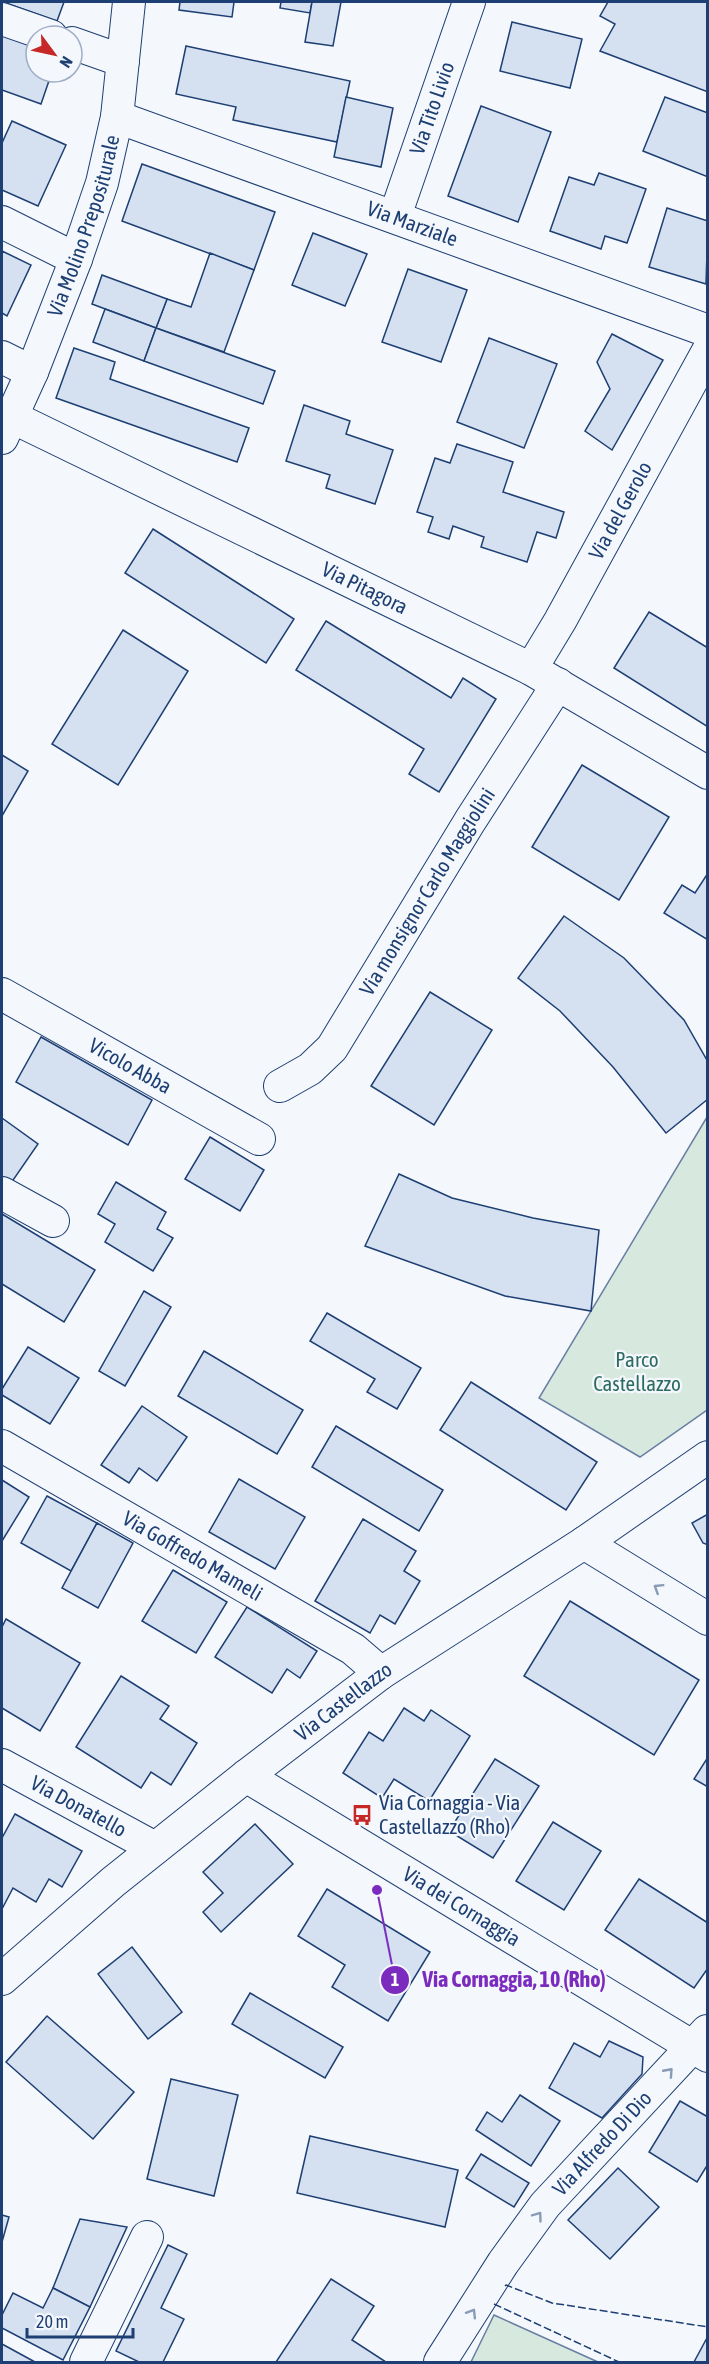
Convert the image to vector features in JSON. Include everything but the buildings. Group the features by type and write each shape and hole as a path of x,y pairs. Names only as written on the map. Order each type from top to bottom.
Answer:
{"street":[{"name":"Via Molino Prepositurale","path":"7,428 32,372 76,259 102,183 117,117 129,2"},
{"name":"Via Tito Livio","path":"395,216 469,2"},
{"path":"2,19 24,27"},
{"path":"84,48 123,61"},
{"name":"Via Marziale","path":"117,117 395,216 708,332"},
{"path":"2,222 76,259"},
{"name":"Via del Gerolo","path":"531,669 566,610 708,351"},
{"path":"2,357 32,372"},
{"name":"Via Pitagora","path":"7,428 531,669 708,773"},
{"name":"Via monsignor Carlo Maggiolini","path":"280,1086 309,1069 332,1048 470,821 558,684"},
{"name":"Vicolo Abba","path":"2,994 259,1139"},
{"path":"2,1192 54,1221"},
{"name":"Via Goffredo Mameli","path":"2,1446 352,1649 381,1673"},
{"name":"Via Castellazzo","path":"2,1979 155,1848 381,1673 584,1543 708,1457"},
{"path":"584,1543 708,1619"},
{"name":"Via Donatello","path":"2,1765 155,1848"},
{"name":"Via dei Cornaggia","path":"246,1776 703,2044"},
{"name":"Via Alfredo Di Dio","path":"440,2362 503,2263 545,2205 703,2044"},
{"path":"86,2362 147,2237"}],"green space":[{"name":"Parco Castellazzo","path":"707,1117 707,1410 640,1457 539,1398"},
{"path":"494,2315 598,2362 471,2362"}],"fence":[{"path":"505,2286 552,2303 708,2327"},
{"path":"494,2304 619,2362"}],"place":[{"name":"Via Cornaggia - Via Castellazzo (Rho)","path":"362,1815"},
{"name":"Via Cornaggia, 10 (Rho)","path":"377,1890"}]}
